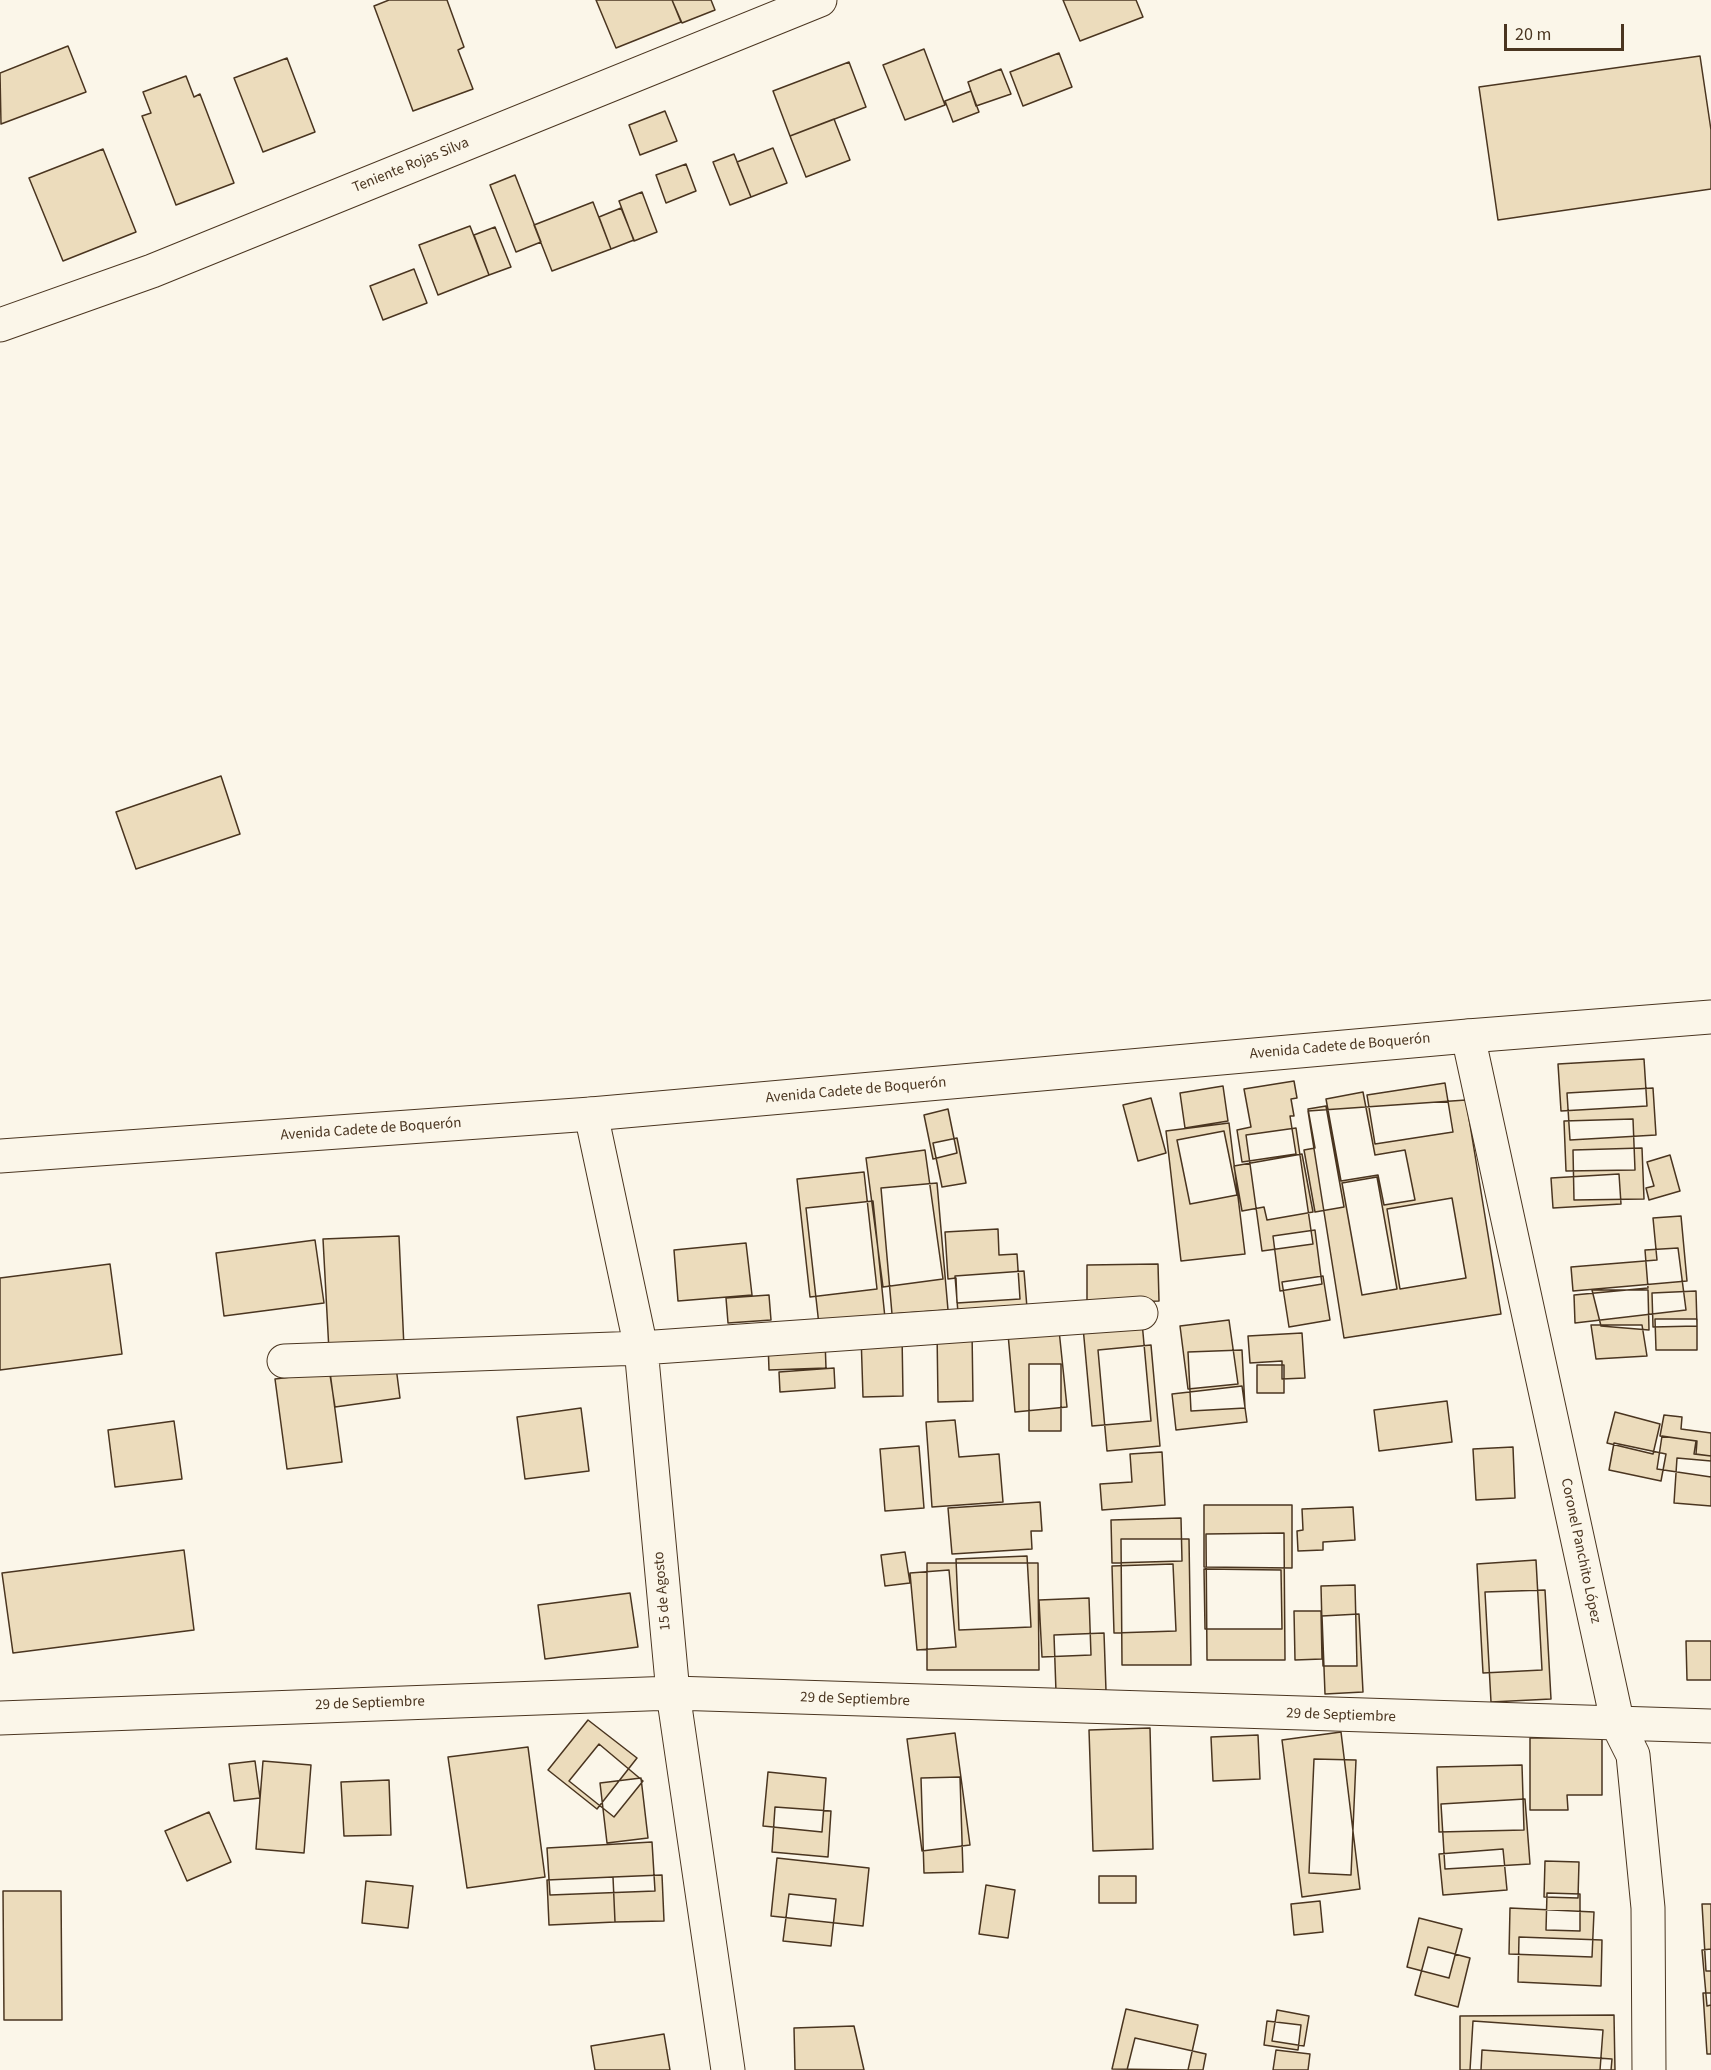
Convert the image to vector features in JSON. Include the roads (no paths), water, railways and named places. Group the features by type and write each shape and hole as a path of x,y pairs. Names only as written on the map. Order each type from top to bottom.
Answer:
{"street":[{"name":"Teniente Rojas Silva","path":"0,325 152,271 819,0"},
{"name":"Avenida Cadete de Boquerón","path":"0,1156 591,1114 1467,1036 1711,1017"},
{"name":"Coronel Panchito López","path":"1467,1036 1618,1725 1633,1755 1648,1908 1649,2070"},
{"name":"15 de Agosto","path":"591,1114 641,1348 673,1694 728,2070"},
{"path":"284,1361 641,1348 1141,1313"},
{"name":"29 de Septiembre","path":"0,1718 673,1694 1618,1725 1711,1726"}]}
